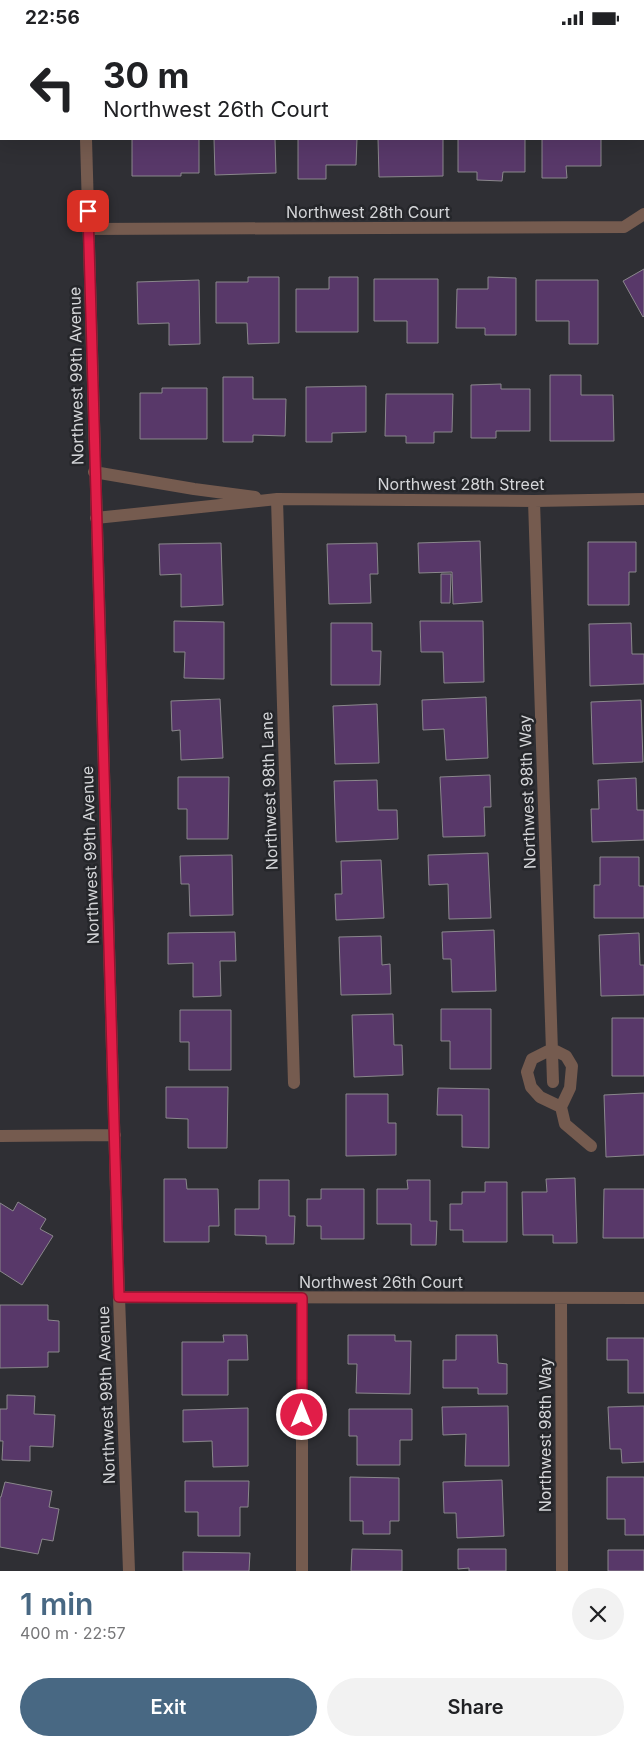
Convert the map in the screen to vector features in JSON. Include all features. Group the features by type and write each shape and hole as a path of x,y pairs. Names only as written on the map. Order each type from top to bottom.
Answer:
{"street":[{"name":"Northwest 99th Avenue","path":"86,140 94,472 129,1571"},
{"name":"Northwest 28th Court","path":"88,229 624,227 644,214"},
{"name":"Northwest 28th Street","path":"94,472 194,489 277,499 534,501 644,499"},
{"name":"Northwest 28th Street","path":"96,518 277,499"},
{"name":"Northwest 98th Lane","path":"277,499 294,1083"},
{"name":"Northwest 98th Way","path":"534,501 553,1082"},
{"path":"561,1107 540,1097 531,1087 527,1073 532,1059 552,1049 566,1056 572,1066 570,1088 561,1107 565,1124 591,1146"},
{"path":"0,1136 115,1135"},
{"name":"Northwest 26th Court","path":"119,1297 644,1298"},
{"path":"302,1298 302,1571"},
{"name":"Northwest 98th Way","path":"561,1299 562,1571"}],"building":[{"path":"132,140 199,140 199,173 181,173 181,176 132,176"},
{"path":"214,140 275,140 276,173 215,175"},
{"path":"298,140 357,140 356,165 326,165 326,179 298,179"},
{"path":"378,140 443,140 443,176 379,177"},
{"path":"458,140 525,140 525,172 503,172 502,181 477,180 477,172 458,172"},
{"path":"542,140 601,140 601,166 566,166 567,178 542,178"},
{"path":"644,269 644,316 643,317 623,281"},
{"path":"248,277 279,277 279,343 248,344 247,323 216,323 216,282 248,282"},
{"path":"329,277 358,277 358,332 296,332 296,289 329,289"},
{"path":"488,277 516,278 516,335 485,335 485,328 456,328 457,289 488,289"},
{"path":"374,279 438,279 438,343 407,343 407,321 374,321"},
{"path":"199,280 200,344 169,345 169,323 138,324 137,282"},
{"path":"536,280 598,280 598,344 569,344 569,321 536,321"},
{"path":"550,375 581,375 581,395 613,395 614,441 550,441"},
{"path":"223,377 253,377 253,399 286,399 285,436 253,435 253,442 223,442"},
{"path":"501,384 501,389 530,389 530,431 496,431 496,438 471,438 471,385"},
{"path":"366,386 366,432 332,433 332,442 306,442 306,387"},
{"path":"162,388 207,388 207,439 140,439 140,393 162,393"},
{"path":"386,394 453,394 452,432 434,432 434,443 406,443 406,436 385,436"},
{"path":"480,541 482,602 453,604 452,572 419,573 418,543"},
{"path":"588,542 636,542 636,572 629,572 629,605 588,605"},
{"path":"221,543 223,605 181,607 181,574 160,575 159,544"},
{"path":"377,543 378,574 370,574 371,603 329,604 327,544"},
{"path":"441,574 451,574 450,603 441,603"},
{"path":"174,621 224,622 224,679 184,678 185,652 174,652"},
{"path":"420,621 483,621 484,682 444,683 443,652 421,652"},
{"path":"331,623 372,623 372,651 381,651 380,685 331,685"},
{"path":"631,623 632,654 644,654 644,684 590,686 589,624"},
{"path":"486,697 488,758 446,760 444,729 423,730 422,700"},
{"path":"220,699 223,758 181,760 180,730 172,731 171,701"},
{"path":"641,700 643,762 593,764 591,702"},
{"path":"377,704 379,763 335,764 333,706"},
{"path":"490,775 491,807 484,807 485,836 443,837 440,777"},
{"path":"178,777 229,777 228,839 187,839 187,809 178,809"},
{"path":"636,778 637,810 644,810 644,840 592,842 591,809 599,809 598,780"},
{"path":"377,780 378,810 397,810 398,839 336,842 334,781"},
{"path":"488,853 491,918 449,919 448,884 429,885 428,855"},
{"path":"232,855 233,915 190,916 189,884 181,884 180,856"},
{"path":"600,857 639,857 639,886 644,886 644,918 594,918 594,885 600,885"},
{"path":"381,860 384,918 336,920 335,894 342,894 341,861"},
{"path":"494,930 496,991 452,992 451,959 443,959 442,932"},
{"path":"235,932 236,961 220,961 221,996 193,997 193,963 168,964 168,933"},
{"path":"639,933 640,965 644,965 644,995 601,996 599,935"},
{"path":"381,936 382,965 390,964 391,994 341,995 339,937"},
{"path":"441,1009 491,1009 491,1069 450,1069 450,1041 441,1041"},
{"path":"180,1010 231,1010 231,1070 189,1070 189,1042 180,1042"},
{"path":"393,1014 394,1045 402,1045 403,1075 354,1077 352,1015"},
{"path":"612,1018 644,1018 644,1076 612,1076"},
{"path":"166,1087 228,1087 227,1148 188,1148 188,1119 166,1118"},
{"path":"438,1088 489,1089 489,1148 462,1147 462,1115 437,1115"},
{"path":"644,1093 644,1155 606,1157 604,1095"},
{"path":"346,1094 388,1094 388,1123 396,1123 396,1155 346,1156"},
{"path":"575,1178 577,1243 553,1243 553,1235 523,1235 522,1192 547,1192 546,1179"},
{"path":"164,1179 186,1179 187,1189 218,1189 219,1226 209,1226 209,1242 164,1242"},
{"path":"259,1180 289,1180 289,1216 295,1216 294,1244 266,1244 266,1236 235,1235 235,1209 259,1209"},
{"path":"407,1180 430,1180 430,1221 437,1221 436,1245 411,1245 411,1224 377,1224 377,1189 408,1189"},
{"path":"485,1182 507,1182 507,1242 463,1242 463,1230 450,1230 450,1204 462,1204 462,1192 485,1192"},
{"path":"321,1189 364,1189 364,1239 321,1239 321,1226 307,1226 307,1199 321,1199"},
{"path":"604,1189 644,1189 644,1238 603,1238"},
{"path":"18,1202 46,1219 40,1229 53,1236 22,1285 0,1271 0,1203 13,1211"},
{"path":"0,1305 48,1305 48,1320 59,1321 59,1352 48,1352 48,1367 0,1368"},
{"path":"223,1335 247,1335 248,1360 228,1360 228,1395 182,1395 182,1342 224,1342"},
{"path":"348,1335 395,1335 395,1341 411,1341 410,1394 356,1393 357,1364 348,1364"},
{"path":"456,1335 497,1335 498,1363 507,1364 507,1394 478,1394 478,1388 443,1388 443,1360 456,1360"},
{"path":"607,1338 644,1338 644,1393 628,1393 628,1360 607,1360"},
{"path":"7,1395 35,1396 34,1414 55,1415 53,1447 30,1446 30,1461 2,1460 3,1441 0,1441 0,1409 7,1409"},
{"path":"508,1406 509,1466 465,1466 466,1434 443,1435 442,1407"},
{"path":"644,1406 644,1462 622,1463 621,1449 610,1449 608,1407"},
{"path":"248,1408 248,1466 213,1467 212,1441 183,1442 183,1410"},
{"path":"349,1409 412,1409 412,1440 400,1440 400,1465 357,1465 357,1436 349,1436"},
{"path":"350,1477 399,1478 399,1521 390,1521 390,1534 363,1534 363,1521 350,1521"},
{"path":"607,1477 644,1477 644,1535 625,1535 625,1519 607,1519"},
{"path":"502,1480 504,1536 457,1538 456,1513 444,1513 443,1482"},
{"path":"185,1481 249,1481 248,1507 240,1507 240,1536 198,1536 198,1512 185,1512"},
{"path":"5,1482 52,1491 49,1507 59,1509 53,1541 42,1539 38,1554 0,1547 0,1497"},
{"path":"352,1549 402,1550 402,1571 351,1571"},
{"path":"458,1549 506,1549 506,1571 469,1571 469,1568 458,1569"},
{"path":"608,1550 644,1550 644,1571 608,1571"},
{"path":"183,1552 250,1553 249,1571 183,1571"}],"route":[{"path":"88,211 119,1297 302,1298 302,1415"}]}
